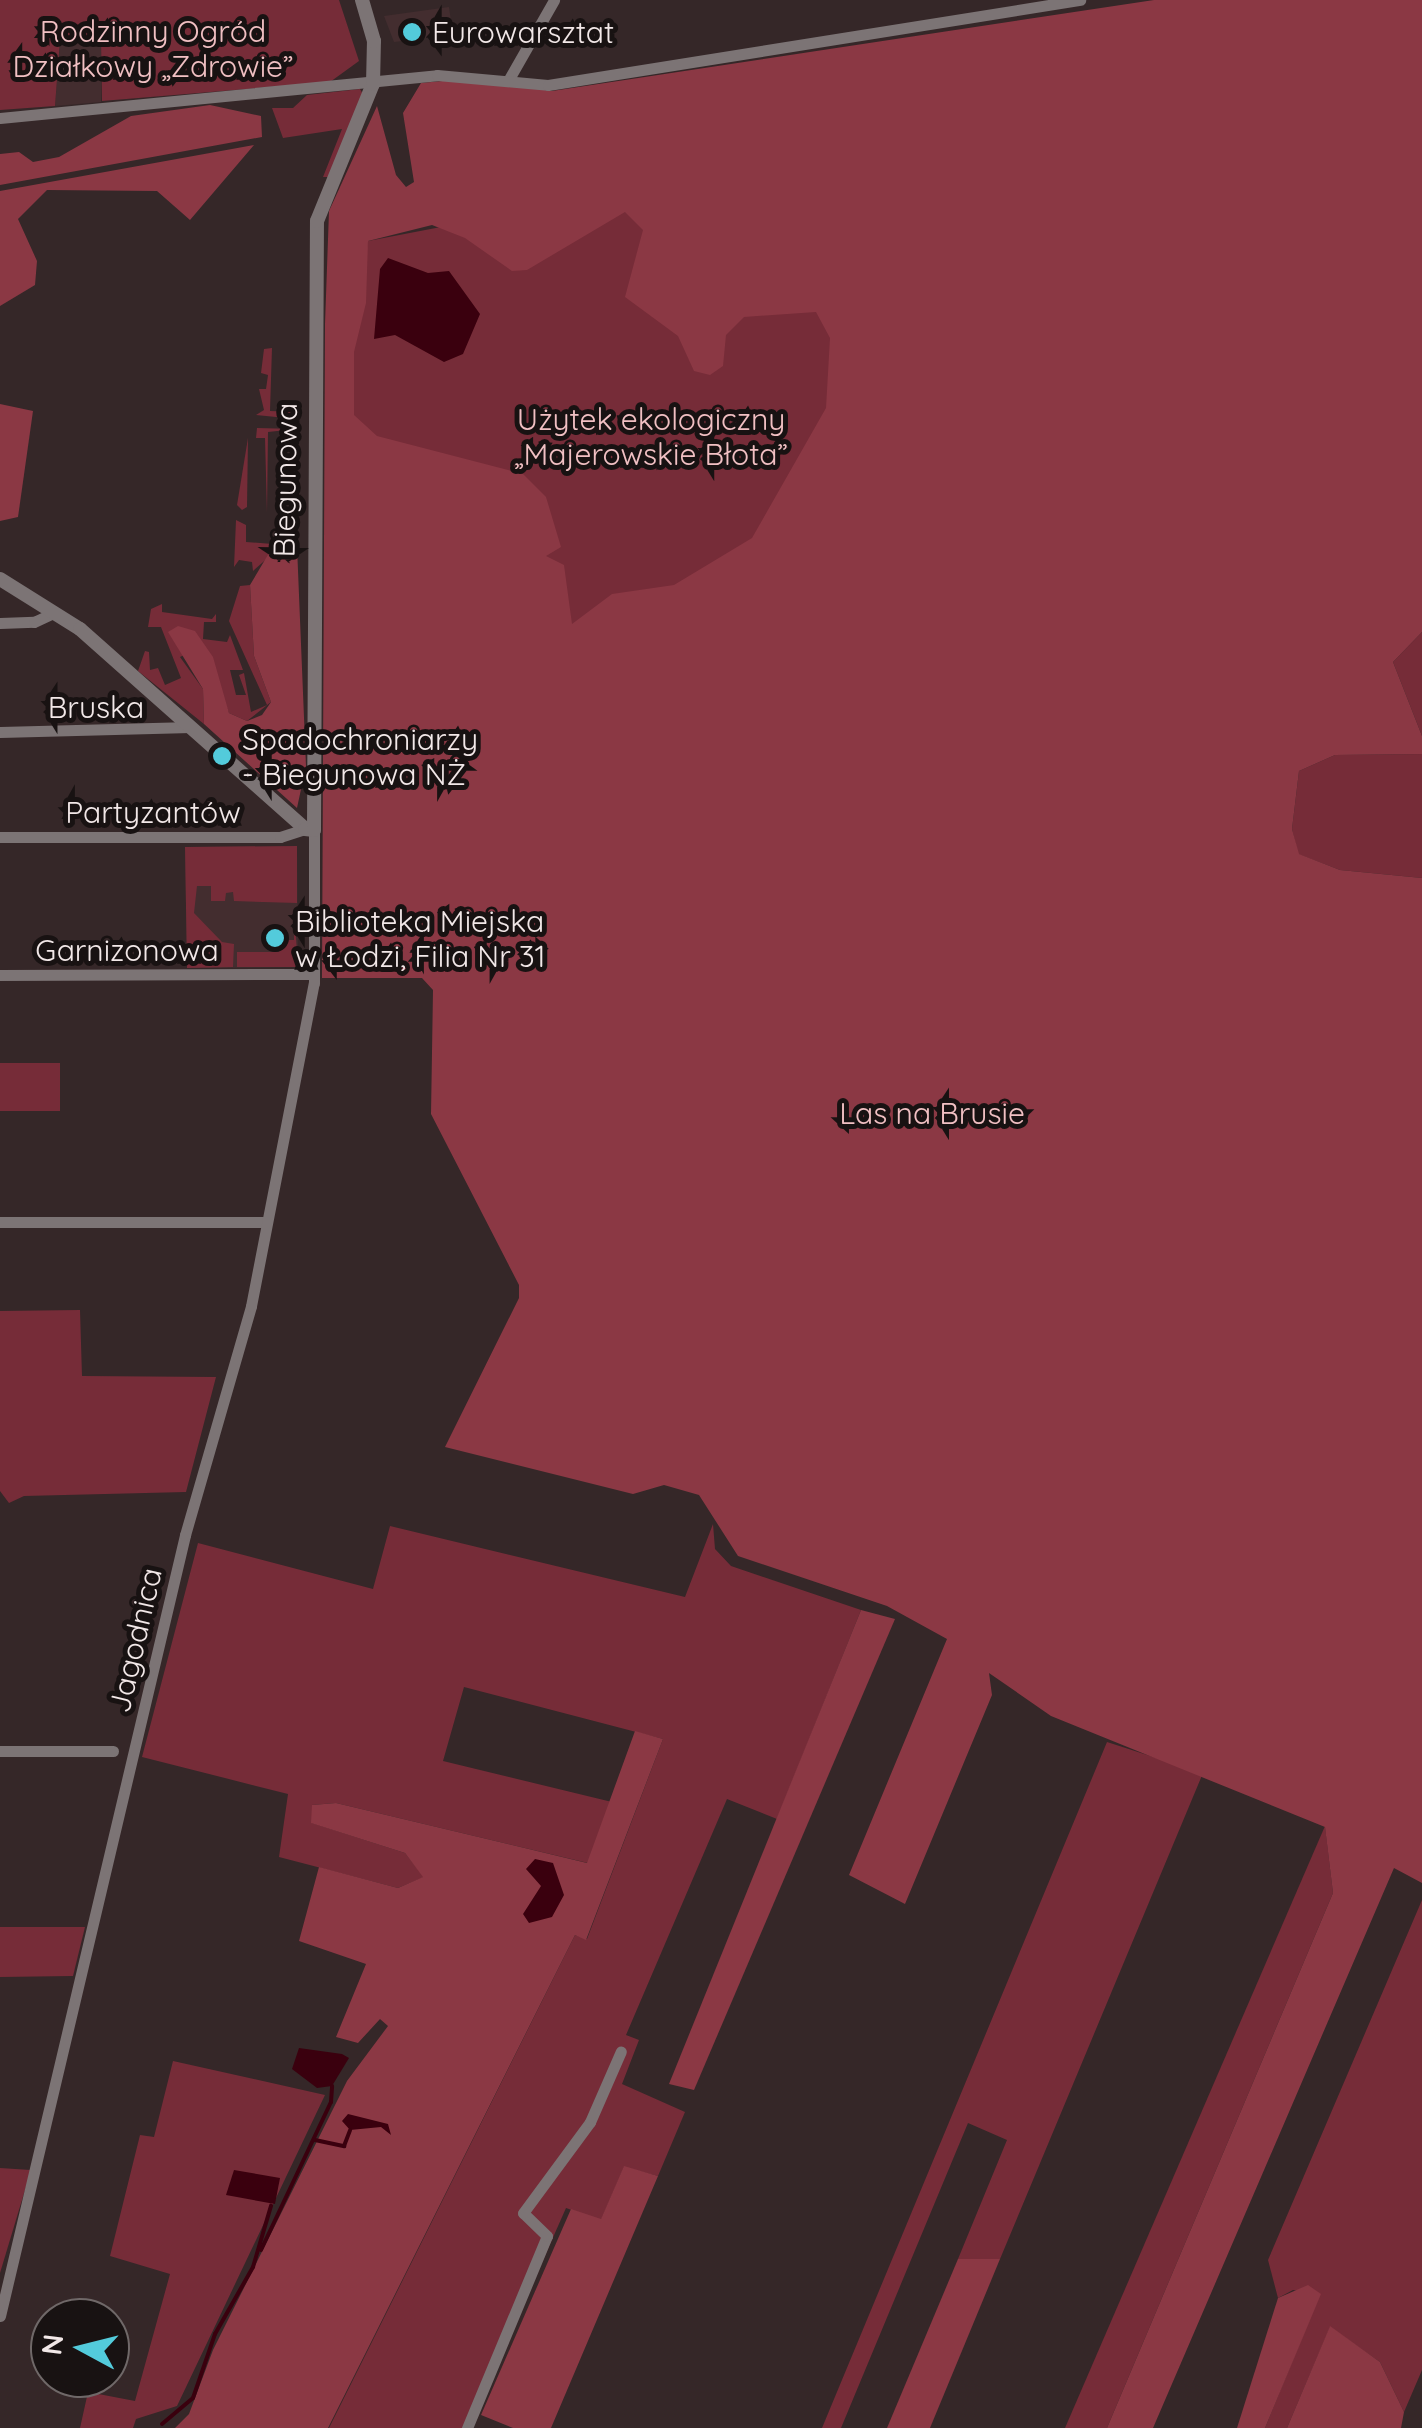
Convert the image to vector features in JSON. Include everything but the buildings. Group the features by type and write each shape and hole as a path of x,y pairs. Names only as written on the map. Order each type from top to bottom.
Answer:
{"street":[{"name":"Biegunowa","path":"314,974 309,830 318,217 373,84 374,42 362,0"},
{"path":"509,79 554,0"},
{"path":"0,118 449,75 548,84 1080,0"},
{"path":"0,579 54,612 309,830"},
{"path":"0,623 34,622 54,612"},
{"name":"Bruska","path":"0,732 191,727"},
{"name":"Partyzantów","path":"0,837 280,837 309,830"},
{"name":"Garnizonowa","path":"0,975 314,974"},
{"name":"Jagodnica","path":"0,2316 185,1535 247,1323 314,974"},
{"path":"0,1222 266,1222"},
{"path":"0,1751 113,1751"},
{"path":"467,2428 547,2236 523,2213 590,2122 621,2051"}],"shaded area":[{"path":"449,7 453,35 394,42 384,16"},
{"path":"60,40 101,40 101,102 55,106"},
{"path":"388,258 428,273 449,271 480,314 463,354 444,362 395,335 374,339 380,269"},
{"path":"297,846 298,967 187,968 185,847"},
{"path":"535,1859 553,1863 564,1895 552,1917 529,1923 523,1914 541,1886 526,1869"},
{"path":"299,2048 349,2058 332,2086 317,2088 292,2069"},
{"path":"348,2114 388,2124 391,2135 381,2127 350,2130 342,2121"},
{"path":"234,2170 280,2178 275,2204 226,2195"}],"green space":[{"name":"Rodzinny Ogród Działkowy „Zdrowie”","path":"0,0 339,0 359,61 330,82 102,101 101,41 60,40 55,106 0,110"},
{"name":"Las na Brusie","path":"1154,0 1422,0 1422,632 1393,662 1422,736 1422,754 1335,755 1299,771 1292,829 1299,854 1340,870 1422,878 1422,1883 1394,1868 1153,2428 1107,2428 1333,1893 1325,1827 1051,1716 989,1673 992,1695 905,1904 849,1875 947,1639 887,1606 738,1556 699,1495 664,1485 633,1494 445,1447 519,1298 519,1285 431,1114 433,990 422,978 322,978 329,211 377,106 396,175 406,187 414,182 403,113 421,83 464,79 552,91","holes":["625,212 643,230 625,297 678,336 694,371 710,375 723,366 726,335 744,317 816,312 830,338 826,408 752,538 674,585 612,594 572,624 564,565 546,556 561,547 546,497 523,474 377,436 354,415 354,352 366,303 368,241 432,225 465,238 512,271 527,270"]},
{"path":"360,89 364,96 328,177 323,177 342,129 283,138 272,108 293,108 307,95"},
{"path":"210,105 261,116 262,137 0,185 0,154 19,152 33,162 59,157 131,116"},
{"path":"254,145 190,220 157,191 47,190 18,219 37,261 35,285 0,306 0,191"},
{"name":"Użytek ekologiczny „Majerowskie Błota”","path":"623,192 832,298 861,356 796,545 564,642 336,448 368,241"},
{"path":"272,348 270,411 296,412 296,419 256,415 264,410 259,389 266,389 268,375 261,373 264,349"},
{"path":"0,404 33,411 18,517 0,521"},
{"path":"257,428 296,429 268,432 267,513 265,438 256,438"},
{"path":"248,438 247,507 242,510 237,505"},
{"path":"236,520 246,525 246,542 285,545 286,538 296,538 297,546 279,548 253,571 252,562 239,560 234,567"},
{"path":"297,546 306,766 297,808 204,724 203,689 168,632 178,626 195,631 213,657 229,713 247,721 262,715 271,702 254,656 250,585 269,553"},
{"path":"250,585 254,656 271,702 247,721 229,713 203,646 180,657 203,689 204,724 138,671 145,651 149,652 150,670 158,668 165,685 181,678 161,627 148,627 151,609 162,604 162,612 212,619 216,614 216,622 204,622 203,639 227,642 230,635 243,670 230,670 236,695 246,695 239,675 244,673 251,712 267,705 229,621 240,586"},
{"path":"1422,632 1422,736 1393,662"},
{"path":"1422,754 1422,878 1340,870 1298,854 1292,829 1299,771 1335,755"},
{"path":"297,846 297,903 234,901 233,892 226,893 225,901 211,901 211,886 197,886 194,913 222,942 234,944 233,967 187,968 185,847"},
{"path":"294,910 298,967 237,967 237,952 279,952 281,940 294,940"},
{"path":"0,1063 60,1063 60,1111 0,1111"},
{"path":"80,1310 82,1376 216,1377 186,1492 24,1496 9,1503 0,1491 0,1311"},
{"path":"713,1524 715,1549 731,1566 861,1610 777,1819 727,1799 626,2035 639,2040 622,2084 685,2112 658,2176 624,2167 601,2220 566,2208 469,2428 329,2428 575,1935 587,1939 663,1739 464,1687 443,1761 612,1802 588,1863 336,1803 312,1805 312,1823 405,1853 424,1877 398,1888 279,1857 288,1794 142,1757 198,1543 373,1589 390,1526 685,1597"},
{"path":"861,1610 895,1619 694,2090 669,2084"},
{"path":"635,1731 663,1739 586,1940 575,1935 328,2428 175,2428 189,2414 213,2350 347,2081 388,2026 380,2019 358,2043 336,2037 366,1964 299,1941 319,1867 398,1888 423,1877 405,1853 311,1823 312,1805 336,1803 587,1863"},
{"path":"1107,1742 1203,1773 1000,2259 958,2259 1007,2140 968,2123 841,2428 822,2428"},
{"path":"1325,1826 1333,1893 1107,2428 1065,2428"},
{"path":"1422,1900 1422,2370 1404,2412 1380,2362 1330,2327 1287,2428 1265,2428 1320,2294 1293,2290 1278,2298 1268,2260"},
{"path":"0,1927 85,1927 73,1976 0,1977"},
{"path":"173,2061 325,2095 177,2406 136,2419 133,2428 80,2428 87,2398 135,2401 170,2274 110,2256 140,2135 154,2137"},
{"path":"624,2166 658,2176 551,2428 513,2428 481,2415 571,2209 601,2219"},
{"path":"0,2168 31,2170 0,2273"},
{"path":"958,2259 1000,2259 930,2428 887,2428"},
{"path":"1308,2285 1321,2294 1265,2428 1237,2428 1278,2298"},
{"path":"1330,2326 1380,2362 1404,2412 1401,2428 1287,2428"}],"waterway":[{"path":"261,2250 331,2102 332,2086"},
{"path":"315,2140 344,2146 350,2130"},
{"path":"162,2424 193,2398 215,2334 253,2267 271,2206"}],"place":[{"name":"Eurowarsztat","path":"412,32"},
{"name":"Spadochroniarzy - Biegunowa NŻ","path":"222,756"},
{"name":"Biblioteka Miejska w Łodzi, Filia Nr 31","path":"275,938"}]}
